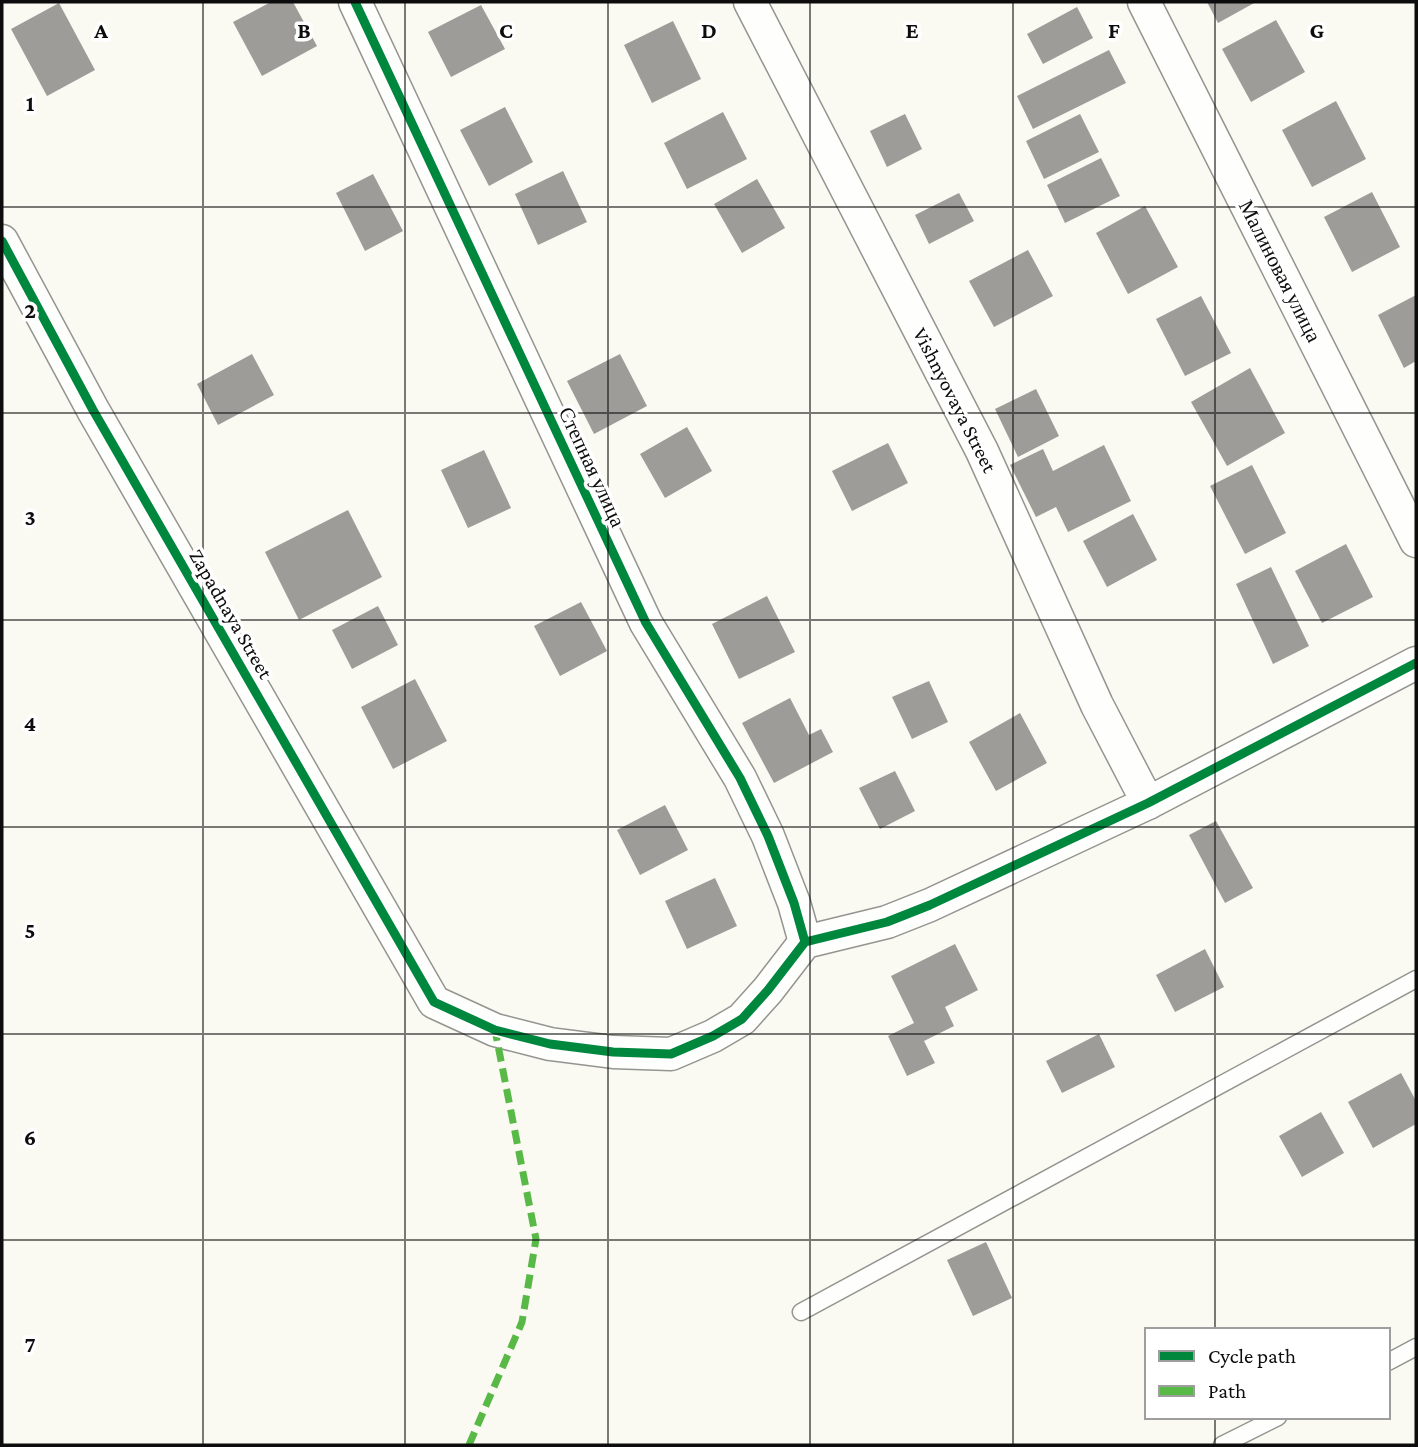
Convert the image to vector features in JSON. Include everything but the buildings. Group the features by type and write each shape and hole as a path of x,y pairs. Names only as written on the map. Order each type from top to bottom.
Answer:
{"street":[{"name":"Степная улица","path":"355,2 646,623 740,778 781,870 805,942"},
{"name":"Vishnyovaya Street","path":"750,2 982,451 1097,705 1148,803"},
{"name":"Малиновая улица","path":"1144,2 1416,541"},
{"name":"Zapadnaya Street","path":"2,242 93,410 434,1002 495,1030 550,1044 613,1052 671,1054 713,1036 742,1018 768,990 805,942"},
{"path":"805,942 887,922 930,905 1148,803 1416,663"}],"lane":[{"path":"802,1312 1416,979"},
{"path":"1390,1361 1416,1347"},
{"path":"1222,1445 1274,1419"}],"marked path":[{"path":"469,1445 522,1322 536,1239 495,1030"}],"cycle path":[{"path":"355,2 646,623 740,778 768,836 794,903 805,942"},
{"path":"2,241 93,410 434,1002 495,1030 550,1044 613,1052 671,1054 713,1036 742,1019 805,942 887,922 930,905 1148,803 1416,663"}]}
